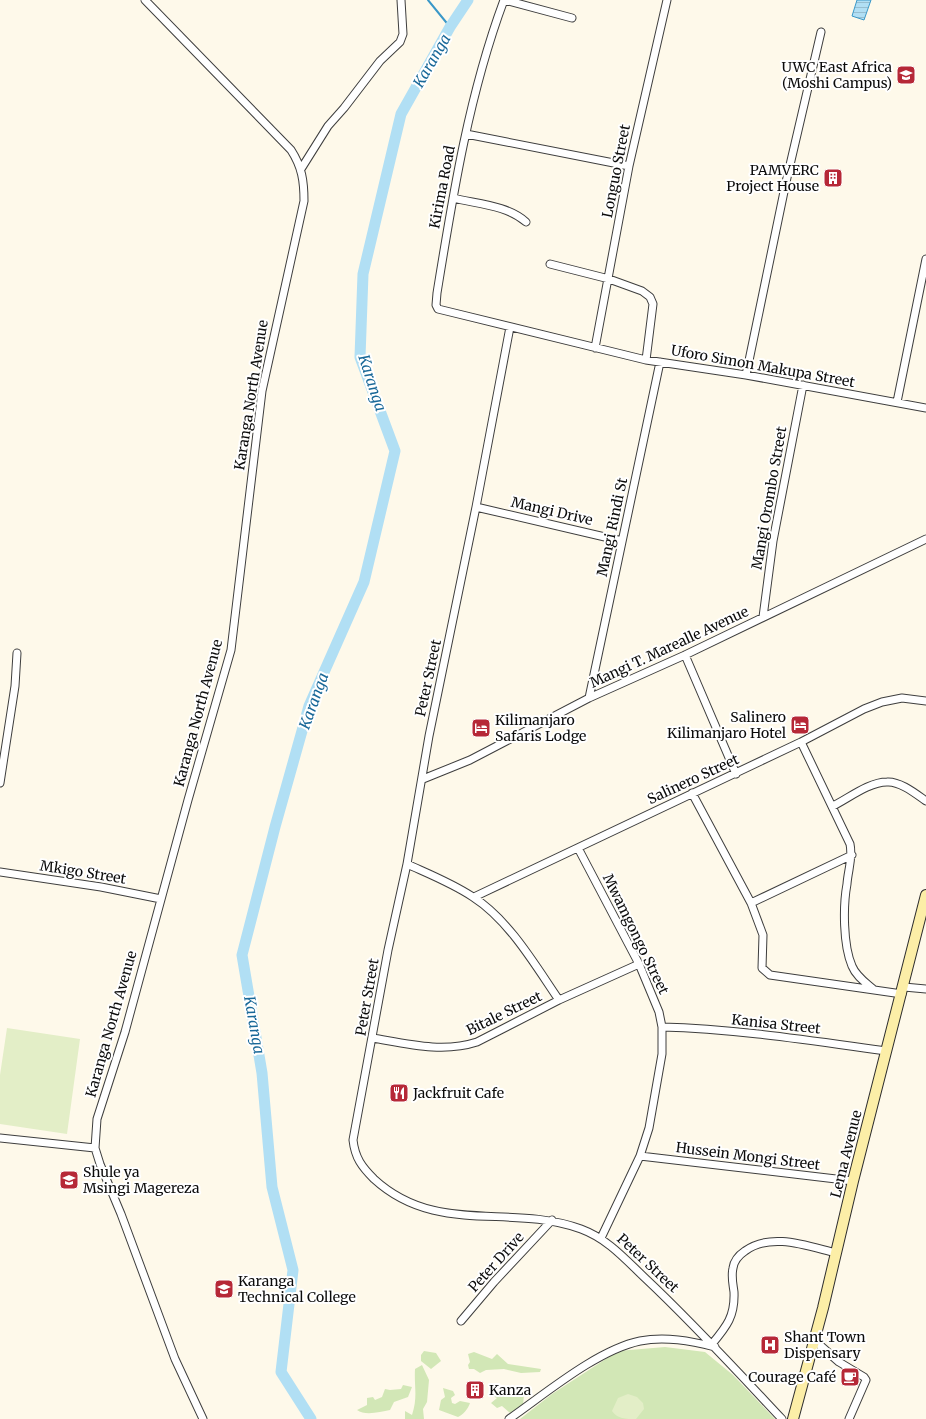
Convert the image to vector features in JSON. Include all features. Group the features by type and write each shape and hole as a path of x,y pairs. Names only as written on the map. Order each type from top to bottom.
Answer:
{"main road":[{"name":"Lema Avenue","path":"792,1419 814,1340 926,895"}],"street":[{"name":"Karanga North Avenue","path":"145,0 291,150 301,169 304,182 304,201 262,391 231,650 125,1032 97,1120 95,1148 175,1359 203,1419"},
{"path":"301,169 328,126 349,102 380,61 400,42 402,34 401,0"},
{"path":"504,0 572,18"},
{"name":"Kirima Road","path":"504,0 486,48 474,91 453,198 436,305 442,311 510,327"},
{"name":"Longuo Street","path":"595,348 630,166 667,0"},
{"path":"746,374 786,182 820,32"},
{"path":"466,134 630,166"},
{"path":"453,198 505,210 526,222"},
{"path":"897,402 926,259"},
{"path":"550,264 609,279 642,291 652,300 653,304 646,360"},
{"name":"Uforo Simon Makupa Street","path":"510,327 646,360 746,374 926,408"},
{"name":"Peter Street","path":"510,327 476,507 429,736 407,864 388,950 353,1140 355,1154 363,1168 383,1187 407,1201 437,1212 552,1220 582,1229 601,1238 615,1249 714,1345 782,1419"},
{"name":"Mangi Rindi St","path":"589,698 660,362"},
{"name":"Mangi Orombo Street","path":"763,617 773,541 803,385"},
{"name":"Mangi Drive","path":"476,507 622,541"},
{"name":"Mangi T. Marealle Avenue","path":"422,779 470,760 589,698 685,655 926,538"},
{"path":"0,783 15,686 17,653"},
{"path":"685,655 736,774"},
{"name":"Salinero Street","path":"474,897 692,793 736,774 864,709 882,702 902,698 926,702"},
{"path":"801,742 850,844 852,855 845,897 847,945 852,966 859,977 873,989"},
{"path":"833,806 872,785 887,782 899,785 926,801"},
{"path":"692,793 751,903 763,935 761,961 765,972 775,976 873,989 926,989"},
{"name":"Mwamgongo Street","path":"578,848 639,964 659,1012 662,1027 662,1054 649,1128 640,1156 601,1238"},
{"path":"751,903 852,855"},
{"path":"407,864 442,879 474,897 501,921 529,955 559,1000"},
{"name":"Mkigo Street","path":"0,872 101,887 161,899"},
{"name":"Bitale Street","path":"373,1038 436,1048 463,1047 492,1035 559,1000 639,964"},
{"name":"Kanisa Street","path":"662,1027 780,1037 887,1051"},
{"path":"0,1138 95,1148"},
{"name":"Hussein Mongi Street","path":"640,1156 853,1181"},
{"name":"Peter Drive","path":"460,1321 552,1220"},
{"path":"509,1419 576,1371 622,1346 640,1341 686,1340 714,1345 734,1311 733,1267 737,1258 750,1247 769,1241 784,1242 836,1253"},
{"path":"814,1340 839,1362 866,1380 849,1419"}],"green space":[{"path":"7,1028 80,1039 67,1134 0,1124 0,1075"},
{"path":"665,1347 705,1352 733,1375 775,1419 520,1419 552,1394 618,1351"},
{"path":"424,1351 436,1353 441,1361 431,1369 421,1361 421,1355"},
{"path":"474,1352 492,1359 497,1354 508,1364 541,1369 540,1372 521,1373 504,1369 486,1370 480,1373 474,1369 469,1369 468,1365 470,1362 468,1354"},
{"path":"422,1365 429,1380 427,1402 423,1409 424,1419 405,1419 405,1411 412,1415 414,1409 415,1369"},
{"path":"403,1385 412,1387 408,1397 394,1402 390,1410 364,1413 357,1410 367,1405 367,1398 373,1397 375,1400 382,1397 385,1389 401,1389"},
{"path":"509,1387 519,1391 520,1395 524,1395 523,1405 510,1413 502,1406 497,1408 491,1403 497,1398 490,1395 494,1390 499,1392 498,1397"},
{"path":"443,1388 453,1391 455,1395 451,1398 452,1403 455,1404 460,1401 470,1403 465,1412 460,1416 458,1417 439,1410 441,1400 445,1397"},
{"path":"628,1394 637,1397 643,1403 644,1409 636,1419 622,1418 617,1416 612,1411 618,1398"}],"water":[{"path":"857,0 871,0 864,20 852,16"}],"waterway":[{"path":"428,0 450,27"},
{"name":"Karanga","path":"311,1419 281,1372 293,1270 272,1187 262,1073 242,955 275,827 309,706 364,582 395,451 360,357 363,274 401,114 450,27 468,0"}],"place":[{"name":"UWC East Africa (Moshi Campus)","path":"906,75"},
{"name":"PAMVERC Project House","path":"833,178"},
{"name":"Salinero Kilimanjaro Hotel","path":"800,725"},
{"name":"Kilimanjaro Safaris Lodge","path":"481,728"},
{"name":"Jackfruit Cafe","path":"399,1093"},
{"name":"Shule ya Msingi Magereza","path":"69,1180"},
{"name":"Karanga Technical College","path":"224,1289"},
{"name":"Shant Town Dispensary","path":"770,1345"},
{"name":"Courage Café","path":"850,1377"},
{"name":"Kanza","path":"475,1390"}]}
